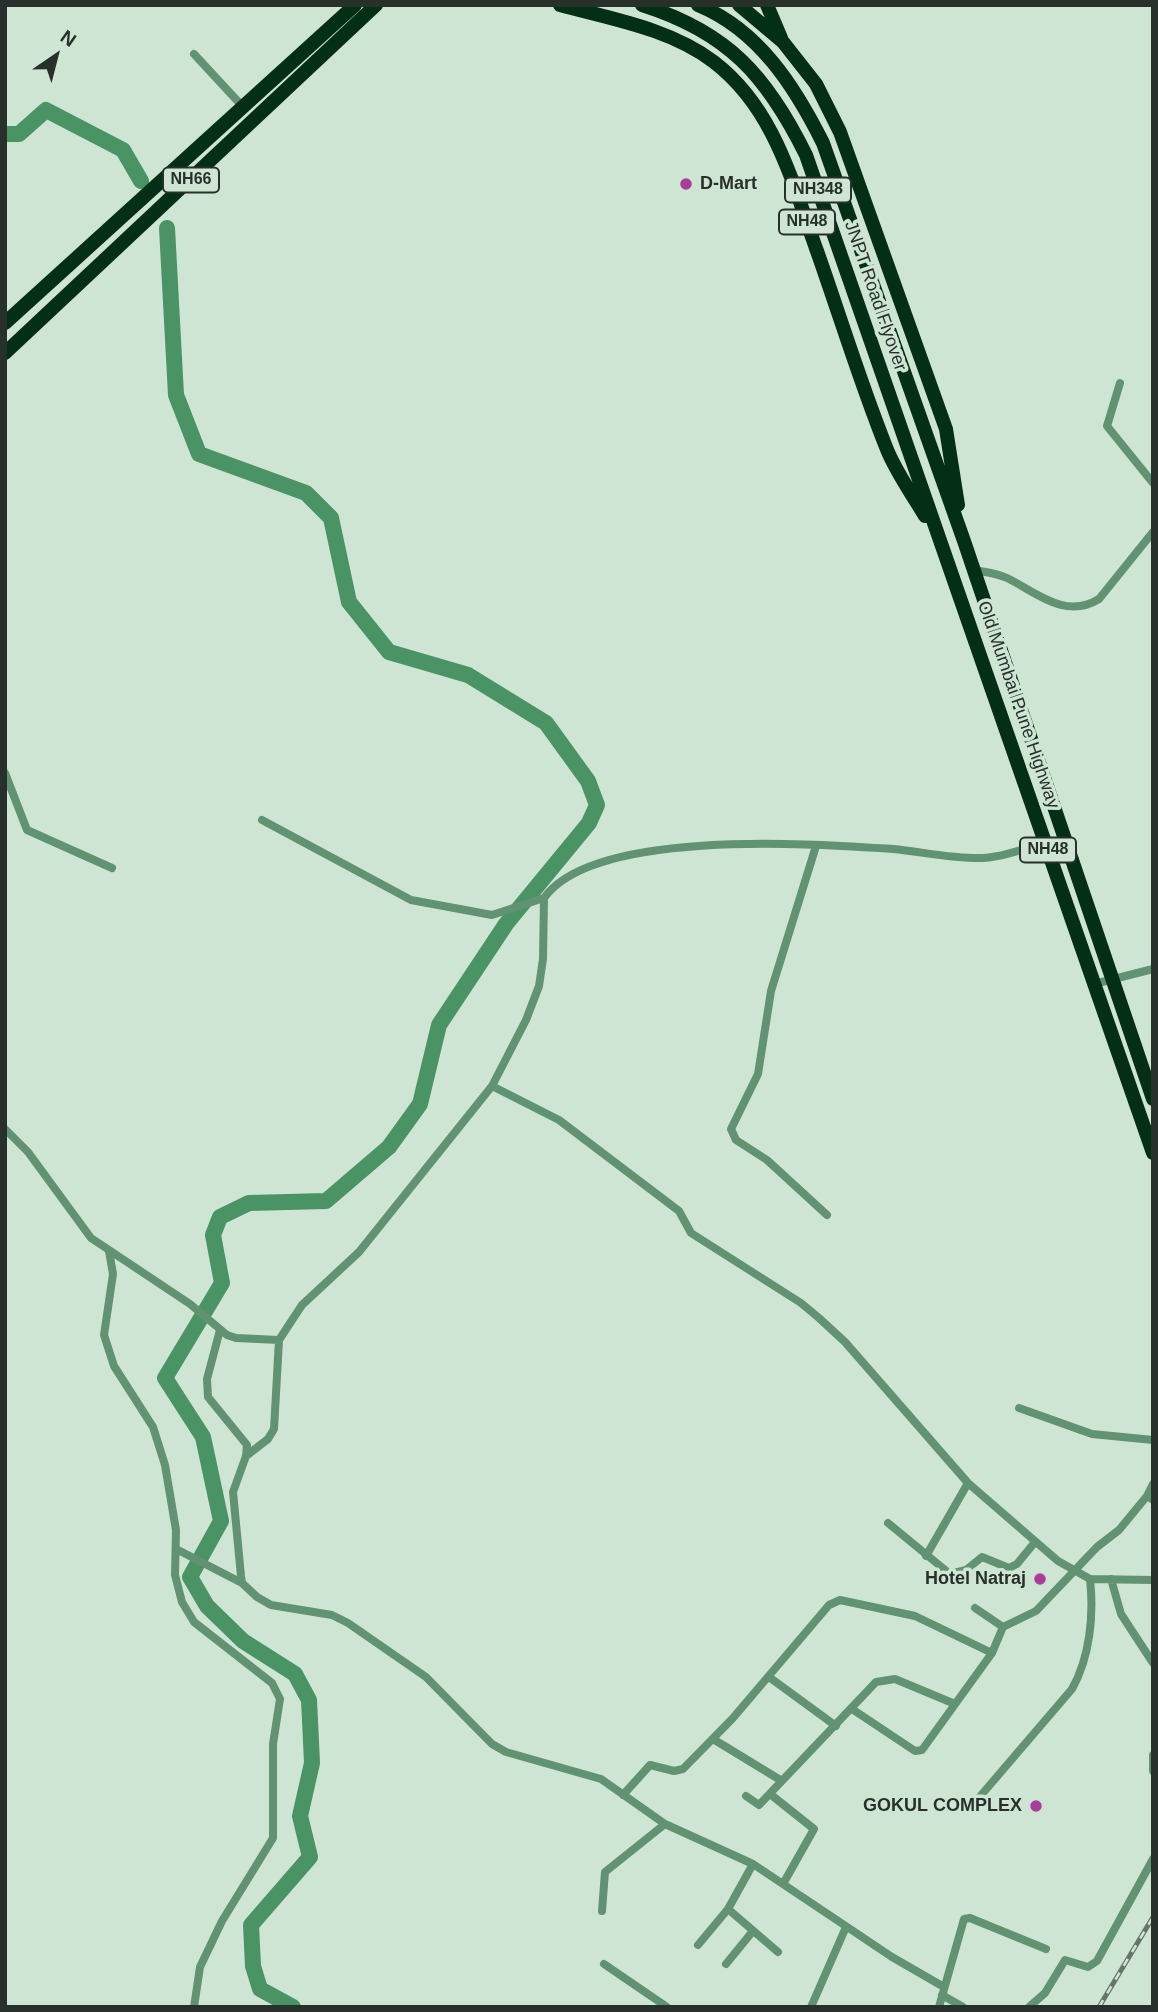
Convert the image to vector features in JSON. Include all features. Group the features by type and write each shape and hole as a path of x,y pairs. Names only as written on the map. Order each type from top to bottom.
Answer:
{"highway":[{"name":"NH66","path":"5,353 376,5"},
{"name":"NH48","path":"560,5 650,30 688,45 715,62 740,86 766,119 789,166 887,450 944,548"},
{"name":"JNPT Road Flyover","path":"642,5 696,26 727,47 754,72 783,107 806,155 944,548"},
{"name":"JNPT Road Flyover","path":"698,5 739,31 769,56 800,96 823,144 964,541"},
{"name":"NH48","path":"767,5 783,42 816,84 840,132 860,186 946,429 964,541"},
{"path":"715,62 744,7 783,42"},
{"name":"NH66","path":"5,323 351,9"},
{"name":"Old Mumbai Pune Highway","path":"964,541 1153,1099"},
{"name":"Old Mumbai Pune Highway","path":"944,548 1153,1153"}],"street":[{"path":"194,54 244,108"},
{"path":"1120,383 1107,426 1153,483"},
{"path":"974,570 1003,576 1047,602 1070,606 1089,605 1099,599 1125,564 1148,548 1153,532"},
{"path":"5,774 27,830 113,868"},
{"path":"262,820 411,900 492,915 540,899 565,877 584,867 661,848 734,844 816,846 984,858 1045,842"},
{"path":"816,846 771,991 758,1074 732,1129 736,1140 767,1160 827,1215"},
{"path":"246,1456 268,1439 274,1429 279,1340 302,1306 359,1252 492,1086 526,1020 539,986 543,959 540,899"},
{"path":"1094,984 1112,977 1153,969"},
{"path":"492,1086 559,1120 679,1211 691,1233 801,1303 845,1342 968,1483 1074,1573 1090,1579 1153,1580"},
{"path":"5,1129 28,1152 80,1226 109,1251 236,1338 279,1340"},
{"path":"109,1251 113,1274 104,1327 105,1342 114,1366 153,1427 173,1502 176,1575 182,1602 194,1622 272,1684 280,1699 274,1744 273,1838 217,1932 200,1967 194,2007"},
{"path":"218,1328 207,1379 208,1397 244,1441 246,1456 233,1492 242,1583"},
{"path":"1019,1408 1092,1434 1153,1440"},
{"path":"926,1556 968,1483"},
{"path":"852,1709 918,1752 992,1653 1003,1627 1036,1611 1097,1547 1119,1530 1150,1498 1153,1484"},
{"path":"888,1523 950,1574 966,1570 982,1557 1009,1568 1017,1564 1035,1542"},
{"path":"176,1549 211,1564 271,1605 332,1615 348,1623 426,1677 492,1745 551,1766 593,1776 665,1824 753,1864 963,2007"},
{"path":"971,1807 1072,1689 1082,1672 1093,1603 1090,1579"},
{"path":"1111,1580 1121,1614 1153,1663"},
{"path":"623,1795 646,1767 653,1765 679,1771 713,1739 830,1605 840,1600 915,1616 992,1653"},
{"path":"975,1608 1003,1627"},
{"path":"769,1677 836,1726"},
{"path":"746,1796 759,1805 876,1682 895,1679 955,1704"},
{"path":"713,1739 782,1781"},
{"path":"1153,1755 1153,1771"},
{"path":"770,1794 814,1829 783,1884"},
{"path":"602,1911 605,1872 665,1824"},
{"path":"1028,2007 1045,1993 1066,1959 1088,1967 1097,1961 1153,1858"},
{"path":"698,1945 728,1909 753,1864"},
{"path":"728,1909 778,1952"},
{"path":"939,2007 961,1923 966,1917 1046,1949"},
{"path":"811,2007 846,1927"},
{"path":"726,1964 753,1931"},
{"path":"604,1964 667,2007"}],"waterway":[{"path":"5,134 19,134 46,110 123,150 141,181"},
{"path":"167,228 176,395 199,454 306,493 331,518 349,602 389,652 468,675 546,723 588,781 597,805 589,823 506,924 439,1025 420,1104 389,1147 326,1201 249,1203 220,1217 213,1235 222,1283 165,1378 203,1437 221,1521 190,1577 207,1606 243,1641 295,1674 309,1700 312,1763 300,1816 310,1857 251,1925 253,1966 260,1989 293,2007"}],"railway":[{"path":"1099,2007 1153,1917"}],"place":[{"name":"D-Mart","path":"686,184"},
{"name":"Hotel Natraj","path":"1040,1579"},
{"name":"GOKUL COMPLEX","path":"1036,1806"}]}
